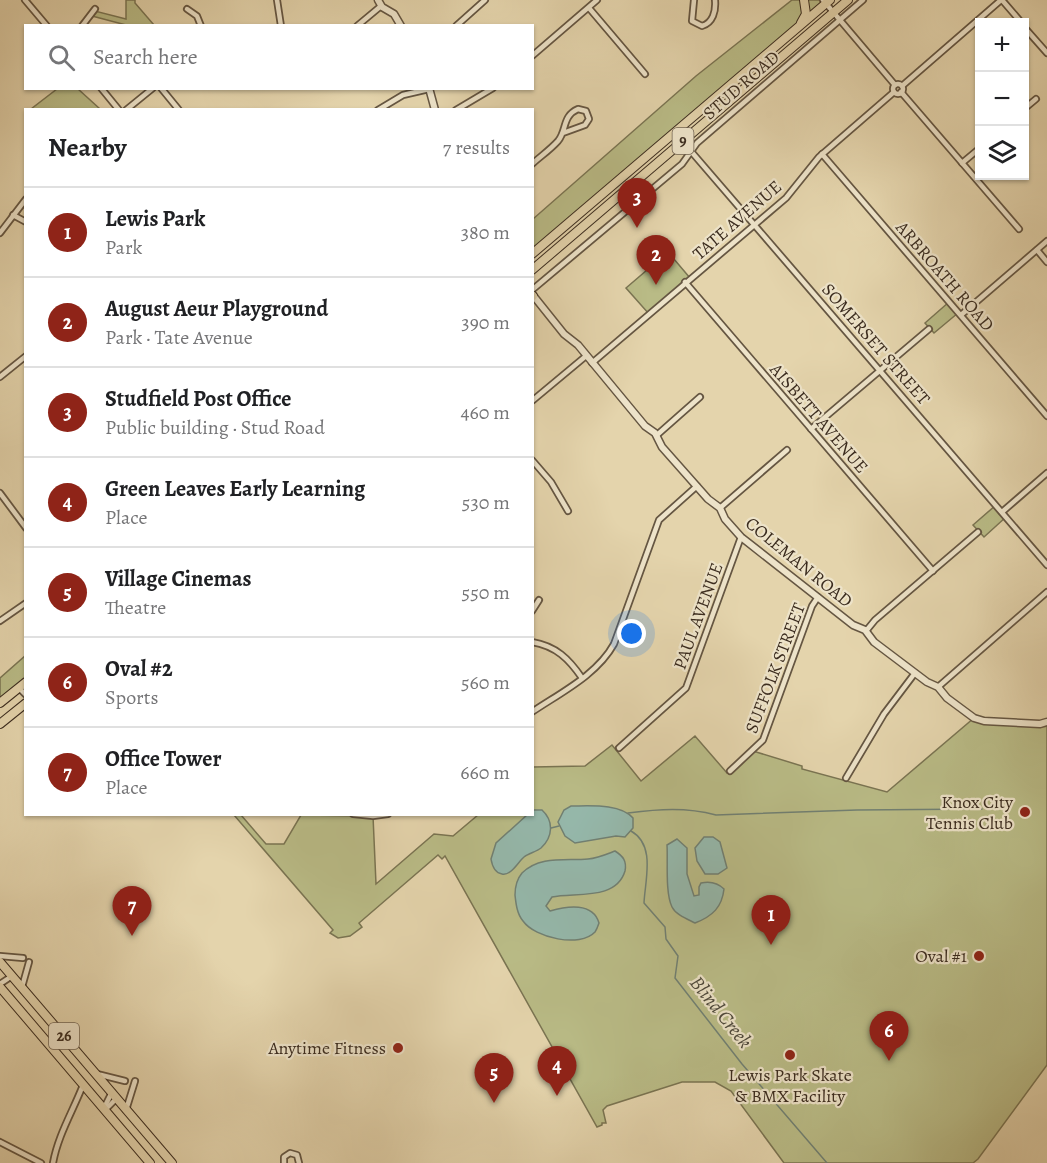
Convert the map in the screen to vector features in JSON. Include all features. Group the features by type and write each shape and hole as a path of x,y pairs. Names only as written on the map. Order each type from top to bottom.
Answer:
{"main road":[{"path":"799,27 806,14 804,0"},
{"name":"STUD ROAD","path":"534,268 848,0"},
{"name":"STUD ROAD","path":"534,252 799,27 826,1"},
{"path":"0,703 24,684"},
{"path":"0,724 24,705"},
{"name":"26","path":"0,962 171,1163"},
{"name":"26","path":"0,985 150,1163"}],"street":[{"path":"25,0 45,24"},
{"path":"277,0 280,24"},
{"path":"534,55 597,0"},
{"path":"694,0 692,21 698,26 704,26 714,16 715,0"},
{"name":"STUD ROAD","path":"534,293 682,164 697,143 863,0"},
{"path":"901,92 902,86 1001,0 1017,18"},
{"path":"458,24 482,1"},
{"path":"826,1 833,13 895,85 902,86"},
{"path":"359,24 379,3 394,14 400,24"},
{"path":"589,8 645,74"},
{"path":"84,24 96,9"},
{"path":"187,9 196,16 200,24"},
{"path":"1029,33 1047,53"},
{"path":"895,85 894,92 898,94 901,92"},
{"path":"103,90 117,108"},
{"path":"128,108 151,90"},
{"path":"163,90 176,108"},
{"path":"381,108 403,95 425,90"},
{"path":"429,90 434,108"},
{"path":"459,108 490,90"},
{"name":"TATE AVENUE","path":"592,363 786,198 822,154 894,92"},
{"path":"901,92 1019,229"},
{"path":"1029,105 1036,99"},
{"path":"534,162 556,143 563,133 565,122 570,114 578,109 586,111 589,119 585,125 563,133"},
{"name":"SOMERSET STREET","path":"683,142 1047,565"},
{"path":"962,163 975,152"},
{"name":"ARBROATH ROAD","path":"822,154 1047,416"},
{"path":"0,233 24,201"},
{"path":"13,215 24,221"},
{"path":"961,315 1047,241"},
{"path":"1037,250 1047,262"},
{"name":"AISBETT AVENUE","path":"685,282 933,571"},
{"name":"COLEMAN ROAD","path":"534,295 564,334 578,345 645,426 657,435 661,445 710,501 720,508 725,519 741,537 853,625 866,631 874,642 927,682 938,687 947,698 971,716 981,721 1040,724 1047,722"},
{"path":"811,429 929,328"},
{"path":"534,399 586,356"},
{"path":"0,377 24,358"},
{"path":"657,435 700,397"},
{"path":"720,508 787,450"},
{"path":"534,462 551,482 568,511"},
{"path":"1002,512 1047,473"},
{"path":"534,711 601,663 614,644 659,520 697,486"},
{"path":"0,493 24,525"},
{"path":"866,631 875,620 978,532"},
{"name":"PAUL AVENUE","path":"619,748 686,688 741,537"},
{"path":"938,687 1047,592"},
{"name":"SUFFOLK STREET","path":"730,771 763,740 812,606 818,597"},
{"path":"534,608 539,600"},
{"path":"0,621 24,604"},
{"path":"534,642 557,650 582,678"},
{"path":"846,778 885,712 915,673"},
{"path":"13,714 24,712"},
{"path":"0,956 23,958"},
{"path":"22,987 29,962"},
{"path":"0,985 10,973"},
{"path":"97,1074 125,1081"},
{"path":"126,1110 135,1081"},
{"path":"53,1163 58,1139 83,1084"},
{"path":"104,1109 114,1095"},
{"path":"104,1109 114,1095"},
{"path":"0,1142 41,1163"},
{"path":"283,1162 286,1155 292,1153 298,1157 299,1163"}],"green space":[{"path":"126,0 135,0 135,3 153,24 122,24 92,16 95,11 126,19"},
{"path":"792,0 830,0 534,253 534,218 696,76"},
{"path":"56,90 79,90 99,108 32,108"},
{"path":"668,252 690,278 649,314 626,288"},
{"path":"949,302 958,313 934,333 925,323"},
{"path":"996,505 1006,517 984,537 973,525"},
{"path":"24,657 24,683 0,703 0,678"},
{"path":"974,718 1047,722 1047,1065 973,1163 784,1163 731,1091 715,1082 682,1082 607,1106 603,1110 606,1123 597,1127 445,856 442,859 438,855 359,923 362,927 350,936 338,938 330,933 333,930 235,816 242,816 266,844 284,844 300,816 373,816 376,884 434,834 453,836 477,816 534,816 534,767 585,766 612,745 641,781 695,736 727,773 753,751 802,766 802,769 887,792"}],"shaded area":[{"path":"571,806 604,806 620,810 633,818 633,828 625,837 616,836 575,843 565,836 558,822 564,810"},
{"path":"534,810 542,810 549,819 550,834 545,844 524,857 505,874 497,872 492,864 491,859 496,843 526,816 534,816"},
{"path":"704,837 713,837 720,842 727,868 718,874 705,874 697,861 695,848"},
{"path":"677,839 687,848 687,874 694,896 699,895 701,883 713,883 724,889 716,910 695,923 676,912 670,901 667,845"},
{"path":"615,851 624,859 625,871 620,881 613,887 594,893 552,897 546,906 550,911 579,907 591,912 599,923 595,932 579,939 558,939 537,932 523,921 517,909 515,889 520,875 529,867 545,861 592,858"}],"waterway":[{"path":"628,813 672,810 716,815 857,810 982,809"},
{"name":"Blind Creek","path":"551,828 559,826"},
{"name":"Blind Creek","path":"631,831 639,837 646,854 647,874 644,903 665,927 666,939 678,956 675,978 742,1064 827,1163"}],"place":[{"name":"Studfield Post Office","path":"637,228"},
{"name":"August Aeur Playground","path":"656,285"},
{"name":"Knox City Tennis Club","path":"1025,812"},
{"name":"Office Tower","path":"132,936"},
{"name":"Lewis Park","path":"771,945"},
{"name":"Oval #1","path":"979,956"},
{"name":"Anytime Fitness","path":"398,1048"},
{"name":"Lewis Park Skate & BMX Facility","path":"790,1055"},
{"name":"Oval #2","path":"889,1061"},
{"name":"Green Leaves Early Learning","path":"557,1096"},
{"name":"Village Cinemas","path":"494,1103"}]}
